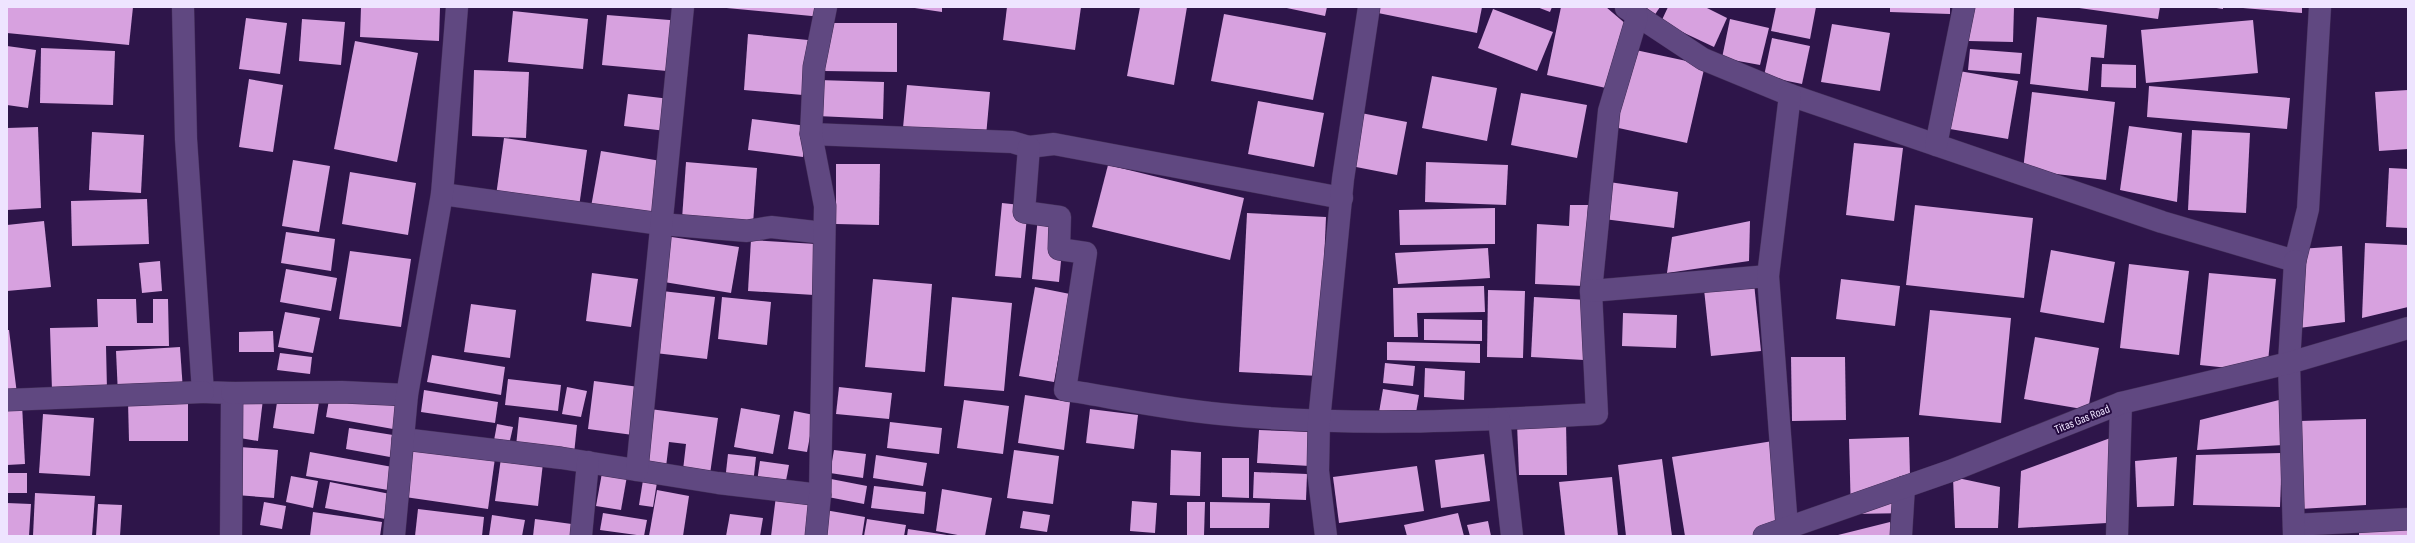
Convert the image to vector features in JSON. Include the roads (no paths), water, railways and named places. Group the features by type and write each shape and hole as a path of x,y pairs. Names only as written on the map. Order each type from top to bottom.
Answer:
{"street":[{"path":"183,7 186,139 203,392"},
{"path":"394,536 408,394 442,194 457,7"},
{"path":"637,470 683,7"},
{"path":"816,536 820,495 825,206 811,134 814,67 826,7"},
{"path":"1326,536 1318,471 1319,421 1342,198 1369,7"},
{"path":"1936,145 1964,7"},
{"path":"2320,7 2308,209 2295,261 2289,363 2294,530 2408,519"},
{"path":"1029,147 1024,212 1060,216 1058,249 1086,252 1065,390 1219,414 1319,421 1499,419 1597,414 1591,291 1609,111 1631,12 1703,59 1790,95 2162,222 2295,261"},
{"path":"1788,528 1768,276 1790,95"},
{"path":"811,134 1012,142 1029,147 1054,144 1342,198"},
{"path":"442,194 661,224 746,231 771,227 824,233"},
{"path":"1591,291 1768,276"},
{"name":"Titas Gas Road","path":"1764,536 1954,470 2121,403 2289,363 2408,328"},
{"path":"7,400 203,392 342,392 408,394"},
{"path":"231,536 232,393"},
{"path":"2117,536 2121,403"},
{"path":"1499,419 1512,536"},
{"path":"403,439 588,462 820,495"},
{"path":"581,536 588,462"},
{"path":"1901,536 1904,487"}]}
